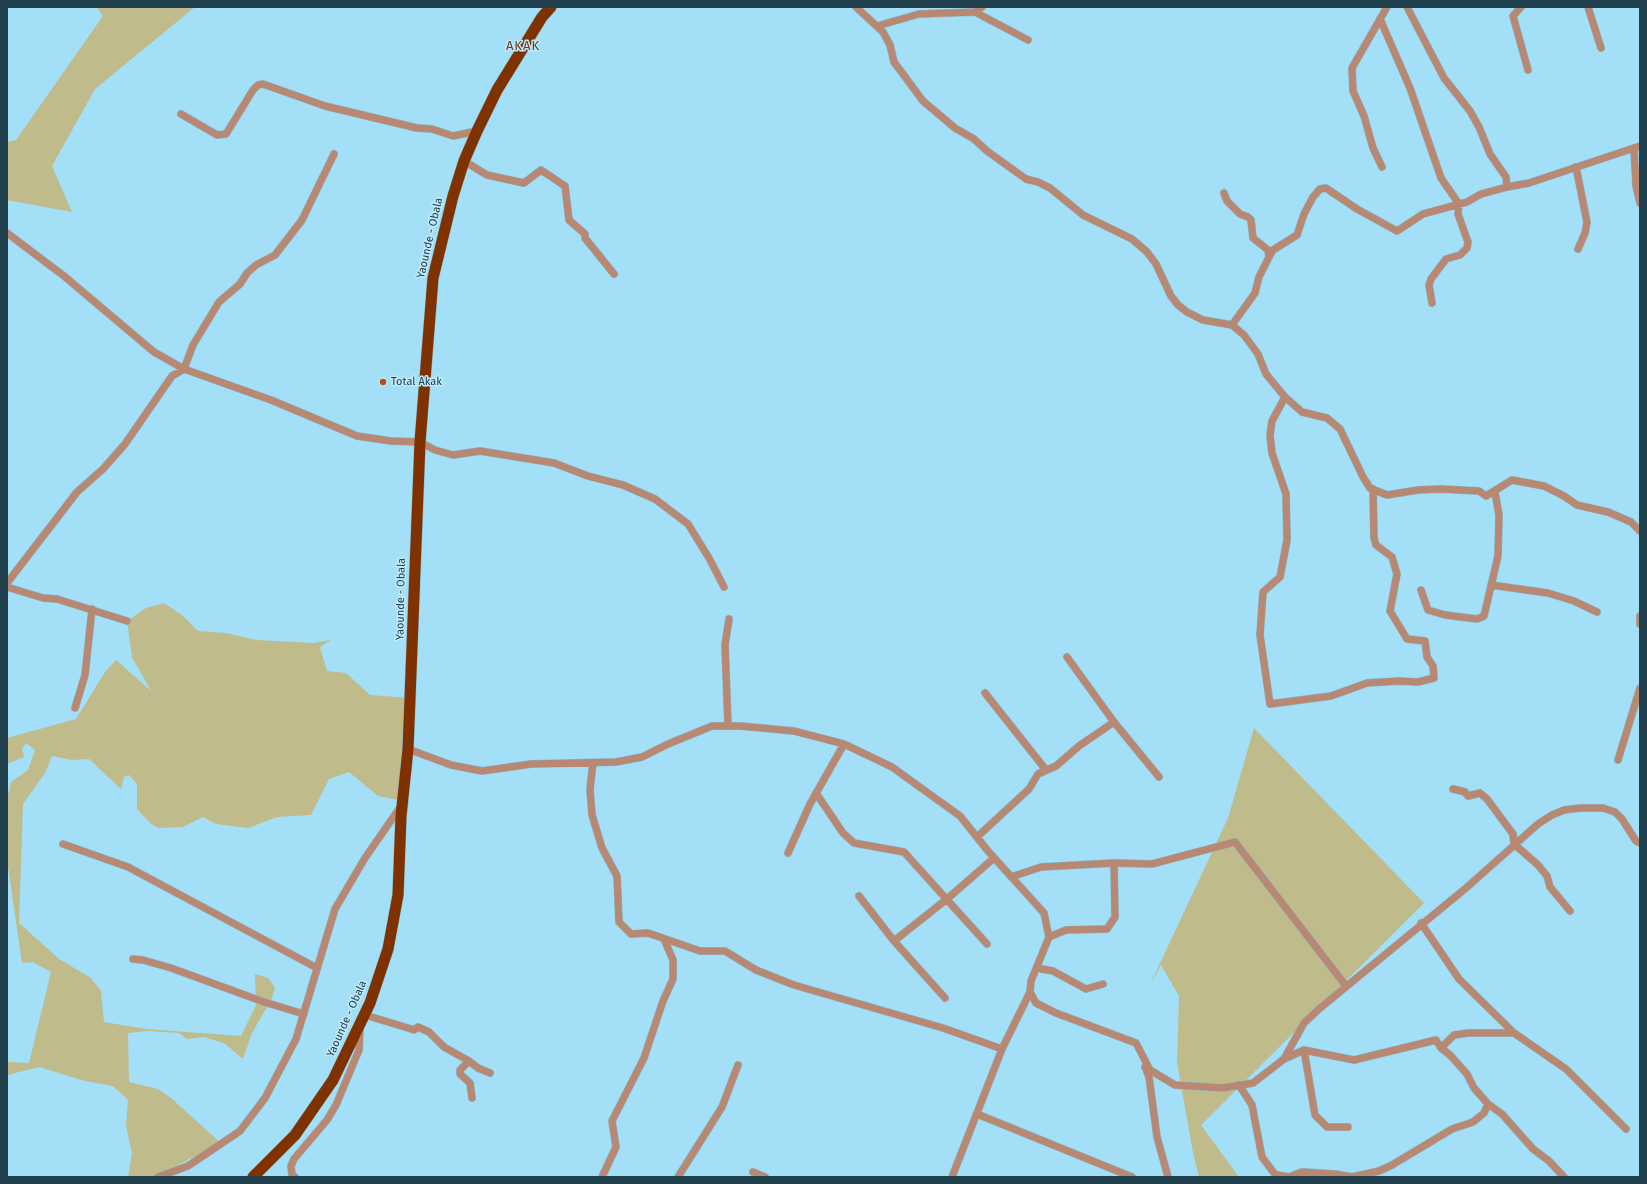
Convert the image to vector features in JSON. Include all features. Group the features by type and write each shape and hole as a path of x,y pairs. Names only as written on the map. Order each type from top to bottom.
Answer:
{"highway":[{"name":"Yaounde - Obala","path":"253,1177 295,1135 333,1080 365,1015 388,949 398,895 402,804 408,749 420,442 433,278 464,161 497,90 550,7"}],"street":[{"path":"856,7 884,32 890,44 894,62 923,101 955,128 974,139 986,151 1026,179 1038,182 1050,188 1083,215 1132,239 1147,252 1156,264 1171,296 1178,305 1187,312 1203,320 1232,325 1244,335 1258,354 1266,374 1285,397 1302,412 1327,418 1340,429 1363,477 1373,489 1387,495 1418,490 1441,489 1479,491 1486,496 1495,492 1512,480 1544,486 1576,505 1608,512 1631,522 1640,531"},
{"path":"975,12 982,7"},
{"path":"1382,167 1373,148 1364,116 1353,91 1352,68 1387,7"},
{"path":"1407,7 1444,78 1470,111 1479,127 1490,154 1506,177 1507,187"},
{"path":"1521,7 1513,16 1528,70"},
{"path":"1588,7 1601,48"},
{"path":"877,26 919,14 975,12 1028,40"},
{"path":"1380,18 1410,88 1441,178 1459,204 1458,214 1468,242 1467,248 1460,255 1446,259 1431,279 1429,285 1432,303"},
{"path":"181,114 217,134 226,134 254,90 263,84 325,106 417,128 432,129 454,136 477,131"},
{"path":"1232,325 1255,293 1259,277 1273,250 1297,235 1304,214 1313,197 1320,189 1326,188 1357,209 1397,231 1423,214 1459,204 1481,194 1529,183 1637,147 1636,186 1640,203"},
{"path":"7,583 77,492 103,469 125,444 172,376 184,369 193,345 219,302 240,284 247,273 256,265 275,255 302,220 334,154"},
{"path":"464,161 487,175 524,183 541,170 564,186 570,220 585,234 585,238 614,274"},
{"path":"1576,167 1586,222 1585,233 1578,249"},
{"path":"1224,193 1227,201 1240,214 1251,220 1253,238 1268,250 1269,257"},
{"path":"8,236 64,276 154,352 184,369 271,400 358,436 391,441 420,442 435,450 453,455 480,451 554,463 588,476 623,485 655,499 688,524 709,558 724,587"},
{"path":"1285,397 1272,421 1270,435 1272,454 1286,494 1287,540 1280,577 1263,592 1260,635 1270,704 1332,696 1367,683 1399,681 1418,682 1434,678 1433,666 1427,657 1425,641 1407,639 1390,611 1396,574 1392,557 1376,545 1374,538 1373,489"},
{"path":"1421,590 1428,610 1445,615 1477,619 1484,616 1498,556 1499,515 1495,492"},
{"path":"1491,585 1548,593 1574,601 1597,612"},
{"path":"7,587 92,609 127,621"},
{"path":"75,708 85,676 92,609"},
{"path":"1640,616 1640,624"},
{"path":"728,619 725,645 728,726"},
{"path":"1067,657 1114,722 1159,777"},
{"path":"1618,760 1640,688"},
{"path":"985,693 1046,770"},
{"path":"977,837 1029,789 1038,774 1056,766 1079,746 1114,722"},
{"path":"408,749 451,766 482,771 531,764 616,762 642,757 668,744 712,726 794,731 844,744 892,767 960,816 994,858 1044,913 1049,937 1031,981 1030,992 1002,1049 952,1177"},
{"path":"788,853 816,793 844,744"},
{"path":"593,763 590,789 592,815 602,848 617,876 619,922 632,934 648,933 700,950 725,951 756,970 794,985 943,1028 1002,1049"},
{"path":"1452,789 1465,792 1468,796 1480,793 1487,799 1513,834 1514,844 1538,865 1547,876 1550,887 1570,911"},
{"path":"816,793 843,833 854,843 904,852 988,944"},
{"path":"158,1177 188,1166 240,1131 265,1098 296,1039 316,968 335,909 365,858 402,804"},
{"path":"1284,1059 1304,1023 1421,923 1466,888 1538,824 1564,810 1603,808 1616,812 1636,841 1640,843"},
{"path":"1011,877 1041,867 1114,863 1152,864 1236,842 1346,986"},
{"path":"63,844 128,867 316,968"},
{"path":"894,942 994,858"},
{"path":"1049,937 1066,930 1107,929 1116,917 1114,863"},
{"path":"859,896 894,942 945,998"},
{"path":"1421,923 1459,980 1514,1033 1566,1069 1626,1129"},
{"path":"602,1177 616,1147 612,1121 644,1058 663,1001 673,979 673,960 664,939"},
{"path":"132,959 143,960 171,968 264,1002 304,1014"},
{"path":"1037,968 1054,971 1086,989 1103,984"},
{"path":"1030,992 1036,1003 1056,1013 1136,1042 1141,1051 1149,1077 1157,1137 1168,1177"},
{"path":"365,1015 414,1030 418,1027 429,1032 444,1046 478,1068 490,1073"},
{"path":"295,1177 292,1175 291,1166 294,1159 327,1120 336,1105 359,1050 360,1026"},
{"path":"1441,1048 1454,1035 1468,1033 1514,1033"},
{"path":"1143,1059 1150,1070 1175,1086 1223,1088 1253,1083 1284,1059 1304,1050 1354,1060 1436,1040 1441,1048 1447,1052 1467,1074 1474,1088 1488,1104 1502,1114 1533,1149 1549,1161 1564,1177"},
{"path":"1304,1050 1316,1115 1327,1127 1348,1127"},
{"path":"469,1061 460,1070 460,1074 470,1083 472,1098"},
{"path":"678,1177 722,1107 738,1065"},
{"path":"1239,1085 1252,1105 1262,1157 1277,1176 1289,1177 1302,1172 1335,1174 1352,1177 1379,1171 1392,1165 1452,1129 1473,1122 1484,1113 1488,1104"},
{"path":"977,1114 1132,1177"},
{"path":"753,1172 765,1177"}],"shaded area":[{"path":"97,7 195,7 95,89 52,166 72,212 7,200 7,142 16,140 103,16"},
{"path":"164,603 183,616 198,631 226,633 256,640 313,643 331,640 320,647 327,671 346,673 370,695 410,698 404,801 378,796 349,772 329,779 311,815 277,817 248,828 216,824 203,817 183,827 158,828 150,823 137,809 137,784 129,775 124,777 121,789 89,759 72,760 52,756 45,773 23,804 19,923 59,959 91,978 101,991 104,1022 146,1029 241,1036 256,1005 255,974 268,978 275,988 271,1000 252,1033 243,1059 224,1043 204,1037 187,1039 179,1033 148,1031 128,1033 129,1082 158,1089 171,1098 223,1145 189,1159 158,1177 128,1177 132,1153 126,1126 128,1100 113,1086 85,1081 39,1067 7,1076 7,1062 29,1063 51,972 33,962 22,963 7,860 7,799 11,782 28,770 35,750 26,743 22,749 24,757 7,764 7,738 76,719 105,672 116,660 151,691 132,657 127,621 146,608"},
{"path":"1254,728 1424,903 1201,1125 1239,1177 1199,1177 1193,1153 1177,1062 1179,996 1161,965 1149,987 1228,818"}],"place":[{"name":"Total Akak","path":"383,382"}],"district":[{"name":"AKAK","path":"523,46"}]}
